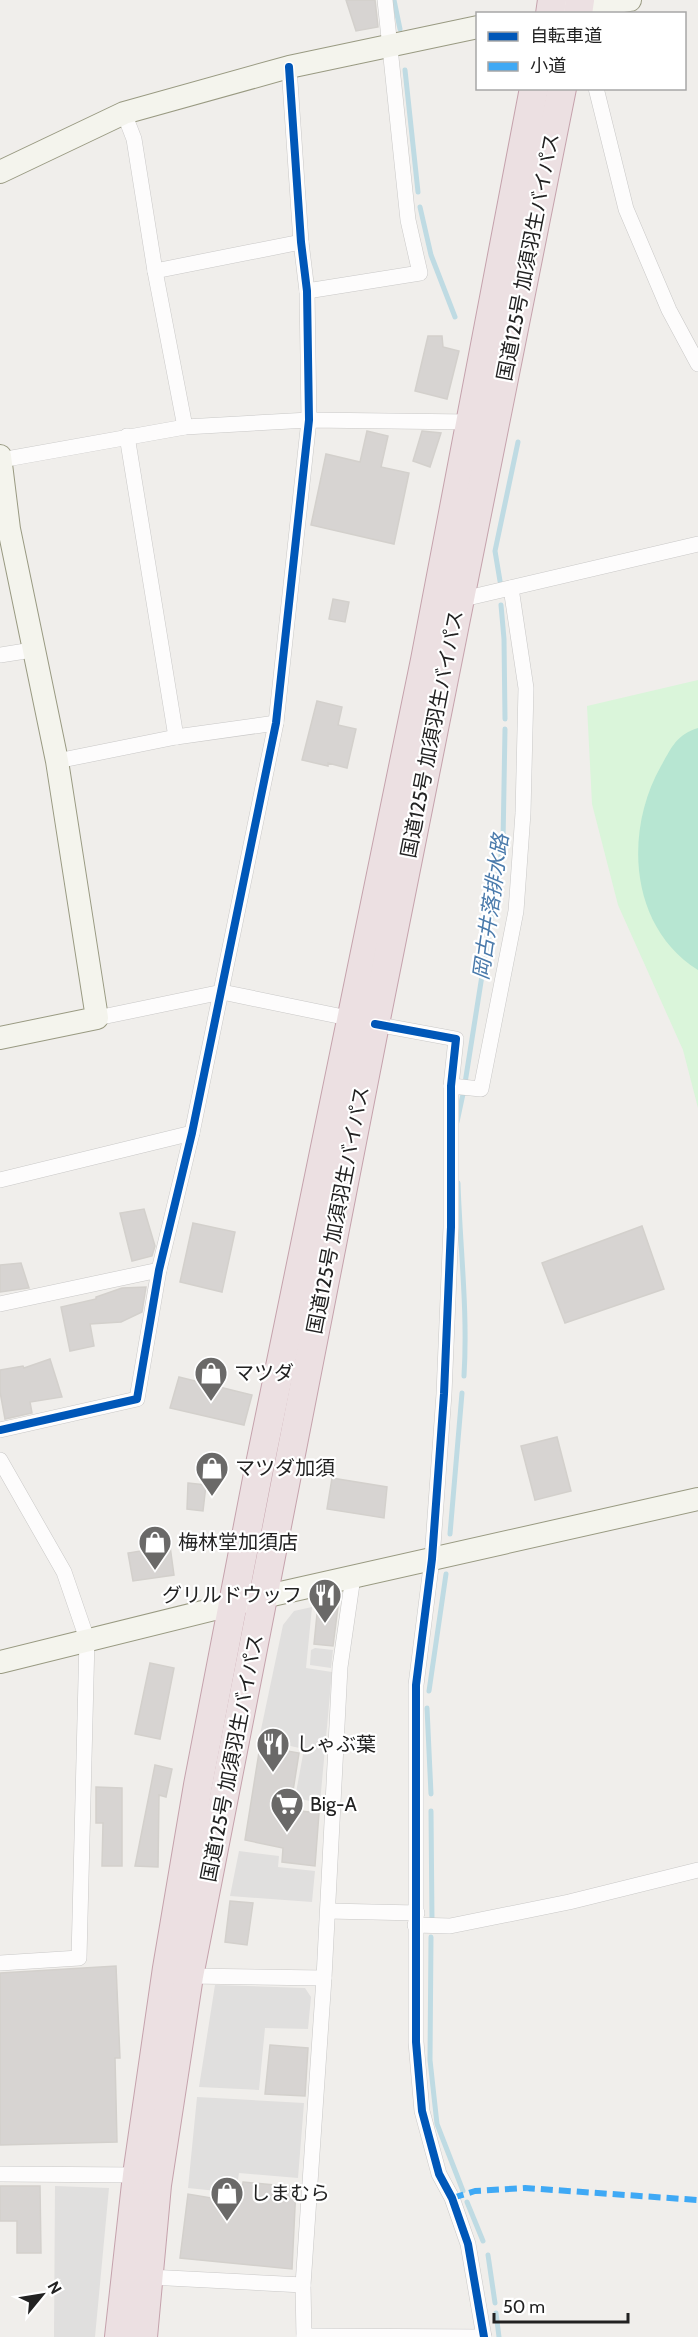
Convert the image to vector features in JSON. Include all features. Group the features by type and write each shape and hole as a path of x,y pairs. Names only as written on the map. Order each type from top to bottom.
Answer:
{"highway":[{"name":"国道125号 加須羽生バイパス","path":"143,2337 157,2185 189,1976 263,1597 425,660 534,90"},
{"name":"国道125号 加須羽生バイパス","path":"120,2337 137,2175 167,1968 196,1797 235,1604 258,1474 459,600 562,90"}],"street":[{"path":"307,291 420,273 408,220 398,43 385,0"},
{"path":"565,8 630,0"},
{"path":"0,172 124,113 289,67 476,27"},
{"path":"0,1430 137,1399 159,1270 192,1133 276,723 309,420 307,291 301,242 289,67"},
{"path":"596,90 626,209 669,310 698,364"},
{"path":"124,113 134,139 155,271 186,427"},
{"path":"155,271 301,242"},
{"path":"97,1018 57,762 4,530 0,458 186,427 309,420 470,422"},
{"path":"127,436 176,737"},
{"path":"459,600 698,544"},
{"path":"462,1087 481,1089 516,911 523,813 526,688 503,590"},
{"path":"0,655 32,650"},
{"path":"57,762 176,737 276,723"},
{"path":"0,1038 222,992 456,1039 462,1087 450,1227 444,1394 442,1557 416,1685 424,1922 416,2042 422,2111 439,2174 452,2199 468,2244 484,2337 304,2337 303,2285 324,1978 340,1667 353,1577"},
{"path":"0,1180 192,1133"},
{"path":"0,1304 159,1270"},
{"path":"0,1460 64,1572 87,1639 79,1958 0,1963"},
{"path":"0,1662 263,1597 698,1499"},
{"path":"328,1911 450,1926 569,1902 698,1870"},
{"path":"189,1976 324,1978"},
{"path":"0,2174 137,2175"},
{"path":"149,2277 303,2285"}],"green space":[{"path":"698,680 698,1108 683,1050 618,905 592,804 587,706"},
{"path":"698,728 698,970 675,952 658,929 646,904 640,876 638,848 641,819 649,792 661,766 680,738"}],"shaded area":[{"path":"312,1607 306,1668 332,1672 320,1803 295,1798 304,1749 259,1739 283,1625 294,1611"},
{"path":"315,1648 333,1650 331,1668 310,1665 311,1650"},
{"path":"239,1851 279,1856 278,1867 315,1871 312,1902 230,1896"},
{"path":"215,1985 305,1988 311,1997 308,2029 265,2028 259,2090 199,2087"},
{"path":"197,2097 304,2103 298,2178 239,2173 236,2193 188,2188"},
{"path":"55,2186 109,2188 95,2337 54,2337"}],"building":[{"path":"346,0 375,0 378,27 356,31"},
{"path":"428,336 442,336 443,347 459,351 447,399 415,391"},
{"path":"367,431 388,436 381,467 409,473 394,544 311,525 326,454 360,462"},
{"path":"422,431 441,433 430,467 413,461"},
{"path":"333,599 349,602 345,622 329,619"},
{"path":"317,701 342,707 338,725 356,729 347,768 302,760"},
{"path":"144,1209 155,1246 152,1256 132,1261 120,1213"},
{"path":"193,1223 235,1232 222,1292 180,1282"},
{"path":"642,1226 664,1289 565,1323 542,1263"},
{"path":"21,1263 29,1288 0,1292 0,1265"},
{"path":"146,1287 142,1312 121,1322 90,1324 94,1346 70,1351 61,1307 96,1299 96,1297 122,1288"},
{"path":"50,1359 62,1397 30,1402 32,1413 5,1419 0,1392 0,1370 23,1366 24,1368"},
{"name":"マツダ","path":"179,1377 252,1395 244,1425 170,1408"},
{"path":"557,1437 571,1491 535,1500 521,1446"},
{"path":"332,1478 387,1487 384,1518 327,1509"},
{"path":"188,1483 206,1485 203,1511 187,1509"},
{"path":"170,1546 174,1575 133,1581 128,1553"},
{"path":"339,1599 333,1646 314,1644 318,1604"},
{"path":"150,1663 174,1668 160,1739 135,1734"},
{"path":"260,1746 299,1753 290,1810 319,1813 315,1866 282,1862 283,1848 245,1840"},
{"path":"155,1765 172,1769 166,1797 159,1795 158,1867 135,1866"},
{"path":"96,1787 122,1788 122,1866 102,1866 103,1823 96,1823"},
{"path":"230,1901 253,1903 247,1945 225,1942"},
{"path":"116,1966 120,2058 115,2058 117,2142 0,2145 0,1973"},
{"path":"270,2045 308,2048 305,2096 265,2094"},
{"path":"243,2182 296,2187 292,2269 180,2258 188,2194 241,2203"},
{"path":"0,2186 40,2186 41,2253 17,2253 17,2221 0,2221"}],"waterway":[{"name":"岡古井落排水路","path":"394,0 400,29"},
{"name":"岡古井落排水路","path":"405,70 418,192"},
{"name":"岡古井落排水路","path":"420,207 431,255 455,317"},
{"name":"岡古井落排水路","path":"500,581 495,551 518,442"},
{"name":"岡古井落排水路","path":"501,605 504,639 505,719"},
{"name":"岡古井落排水路","path":"465,1083 503,843 505,729"},
{"name":"岡古井落排水路","path":"457,1122 463,1094"},
{"name":"岡古井落排水路","path":"458,1183 464,1303 464,1376"},
{"name":"岡古井落排水路","path":"450,1534 462,1393"},
{"name":"岡古井落排水路","path":"429,1691 446,1574"},
{"name":"岡古井落排水路","path":"427,1708 431,1794"},
{"name":"岡古井落排水路","path":"431,1811 432,1922"},
{"name":"岡古井落排水路","path":"431,1937 430,2060 437,2124 463,2191"},
{"name":"岡古井落排水路","path":"467,2202 483,2241"},
{"name":"岡古井落排水路","path":"488,2255 495,2303"},
{"name":"岡古井落排水路","path":"496,2313 499,2337"}],"marked path":[{"path":"452,2198 475,2191 525,2188 698,2200"}],"cycle path":[{"path":"0,1430 137,1399 159,1270 192,1133 276,723 309,420 307,291 301,242 289,67"},
{"path":"375,1024 456,1039 451,1086 451,1227 444,1394 432,1559 416,1685 416,2042 422,2111 439,2174 452,2198 468,2244 484,2337"}],"place":[{"name":"マツダ","path":"211,1402"},
{"name":"マツダ加須","path":"212,1497"},
{"name":"梅林堂加須店","path":"155,1571"},
{"name":"グリルドウッフ","path":"325,1624"},
{"name":"しゃぶ葉","path":"273,1773"},
{"name":"Big-A","path":"287,1833"},
{"name":"しまむら","path":"227,2222"}]}
